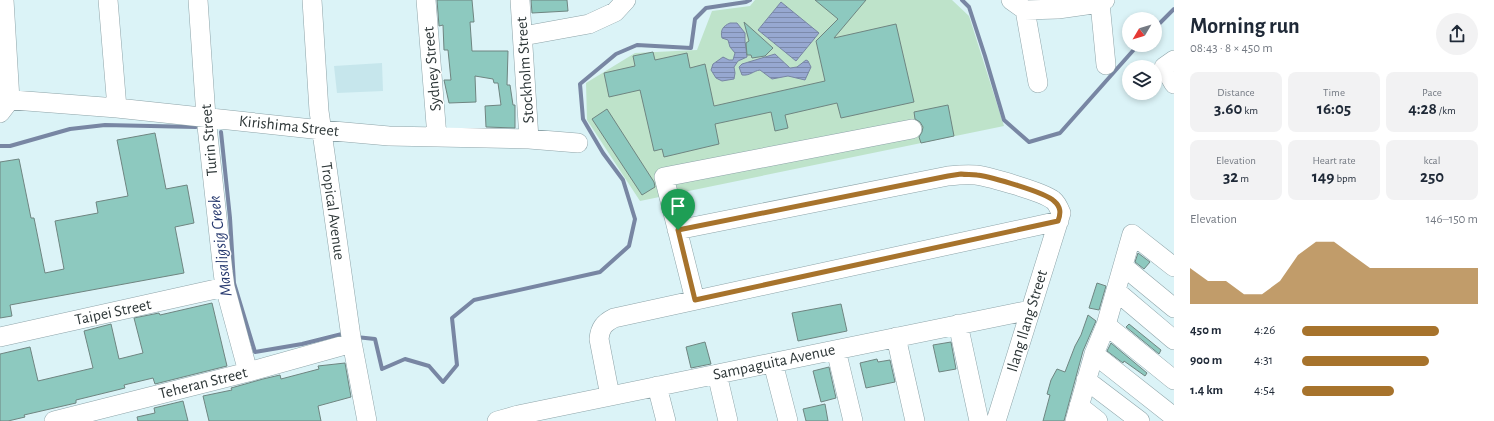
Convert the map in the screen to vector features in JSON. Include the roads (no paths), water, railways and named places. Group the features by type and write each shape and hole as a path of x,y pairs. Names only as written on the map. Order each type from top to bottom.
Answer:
{"street":[{"path":"3,104 4,0"},
{"path":"108,0 117,108"},
{"name":"Turin Street","path":"198,0 206,117 225,287 248,372"},
{"name":"Tropical Avenue","path":"312,0 319,111 352,344 367,421"},
{"name":"Sydney Street","path":"426,0 437,137"},
{"name":"Stockholm Street","path":"520,0 529,139"},
{"path":"1038,83 1018,5 1058,9 1102,2 1106,65"},
{"path":"523,36 588,24 618,4"},
{"path":"1174,60 1164,67 1174,84"},
{"name":"Kirishima Street","path":"3,104 117,108 389,136 529,139 578,143"},
{"path":"695,300 664,177 912,129"},
{"path":"610,396 599,339 602,326 607,321 614,318 1058,221 1061,213 1059,207 1054,201 1046,195 991,178 961,174 678,230"},
{"name":"Ilang Ilang Street","path":"996,421 1058,221"},
{"path":"1098,421 1077,414 1094,354 1106,325 1132,234 1174,267"},
{"path":"1123,266 1174,308"},
{"name":"Taipei Street","path":"0,337 225,287"},
{"path":"1116,291 1174,340"},
{"name":"Sampaguita Avenue","path":"497,421 518,415 657,386 1030,310"},
{"path":"958,324 979,421"},
{"path":"1106,325 1174,380"},
{"path":"896,337 915,421"},
{"name":"Teheran Street","path":"54,421 352,344"},
{"path":"836,350 853,421"},
{"path":"1094,354 1174,417"},
{"path":"773,363 788,421"},
{"path":"717,374 728,421"},
{"path":"1086,380 1140,421"},
{"path":"657,386 666,421"}],"water":[{"path":"781,2 819,33 796,61 758,30"},
{"path":"730,23 737,23 745,33 747,57 738,61 734,67 734,79 722,81 716,78 711,70 713,64 723,57 733,60 735,53 730,47 728,40 722,38 721,35 726,25"},
{"path":"775,54 790,68 797,67 806,60 808,61 811,67 805,80 788,76 772,79 760,70 747,75 742,75 739,67 742,64"}],"waterway":[{"path":"356,337 375,339 382,369 405,359 429,366 443,382 457,365 452,318 474,300 600,272 629,246 635,219 623,180 603,153 583,119 580,84 616,54 637,45 691,48 695,19 706,8 746,2 750,0"},
{"path":"962,0 969,7 1004,120 1029,142 1060,133 1132,52"},
{"path":"1162,21 1174,9"},
{"name":"Masaligsig Creek","path":"0,146 10,146 70,129 105,125 196,127"},
{"name":"Masaligsig Creek","path":"221,132 230,218 234,283 255,352 302,344 346,333"}]}
